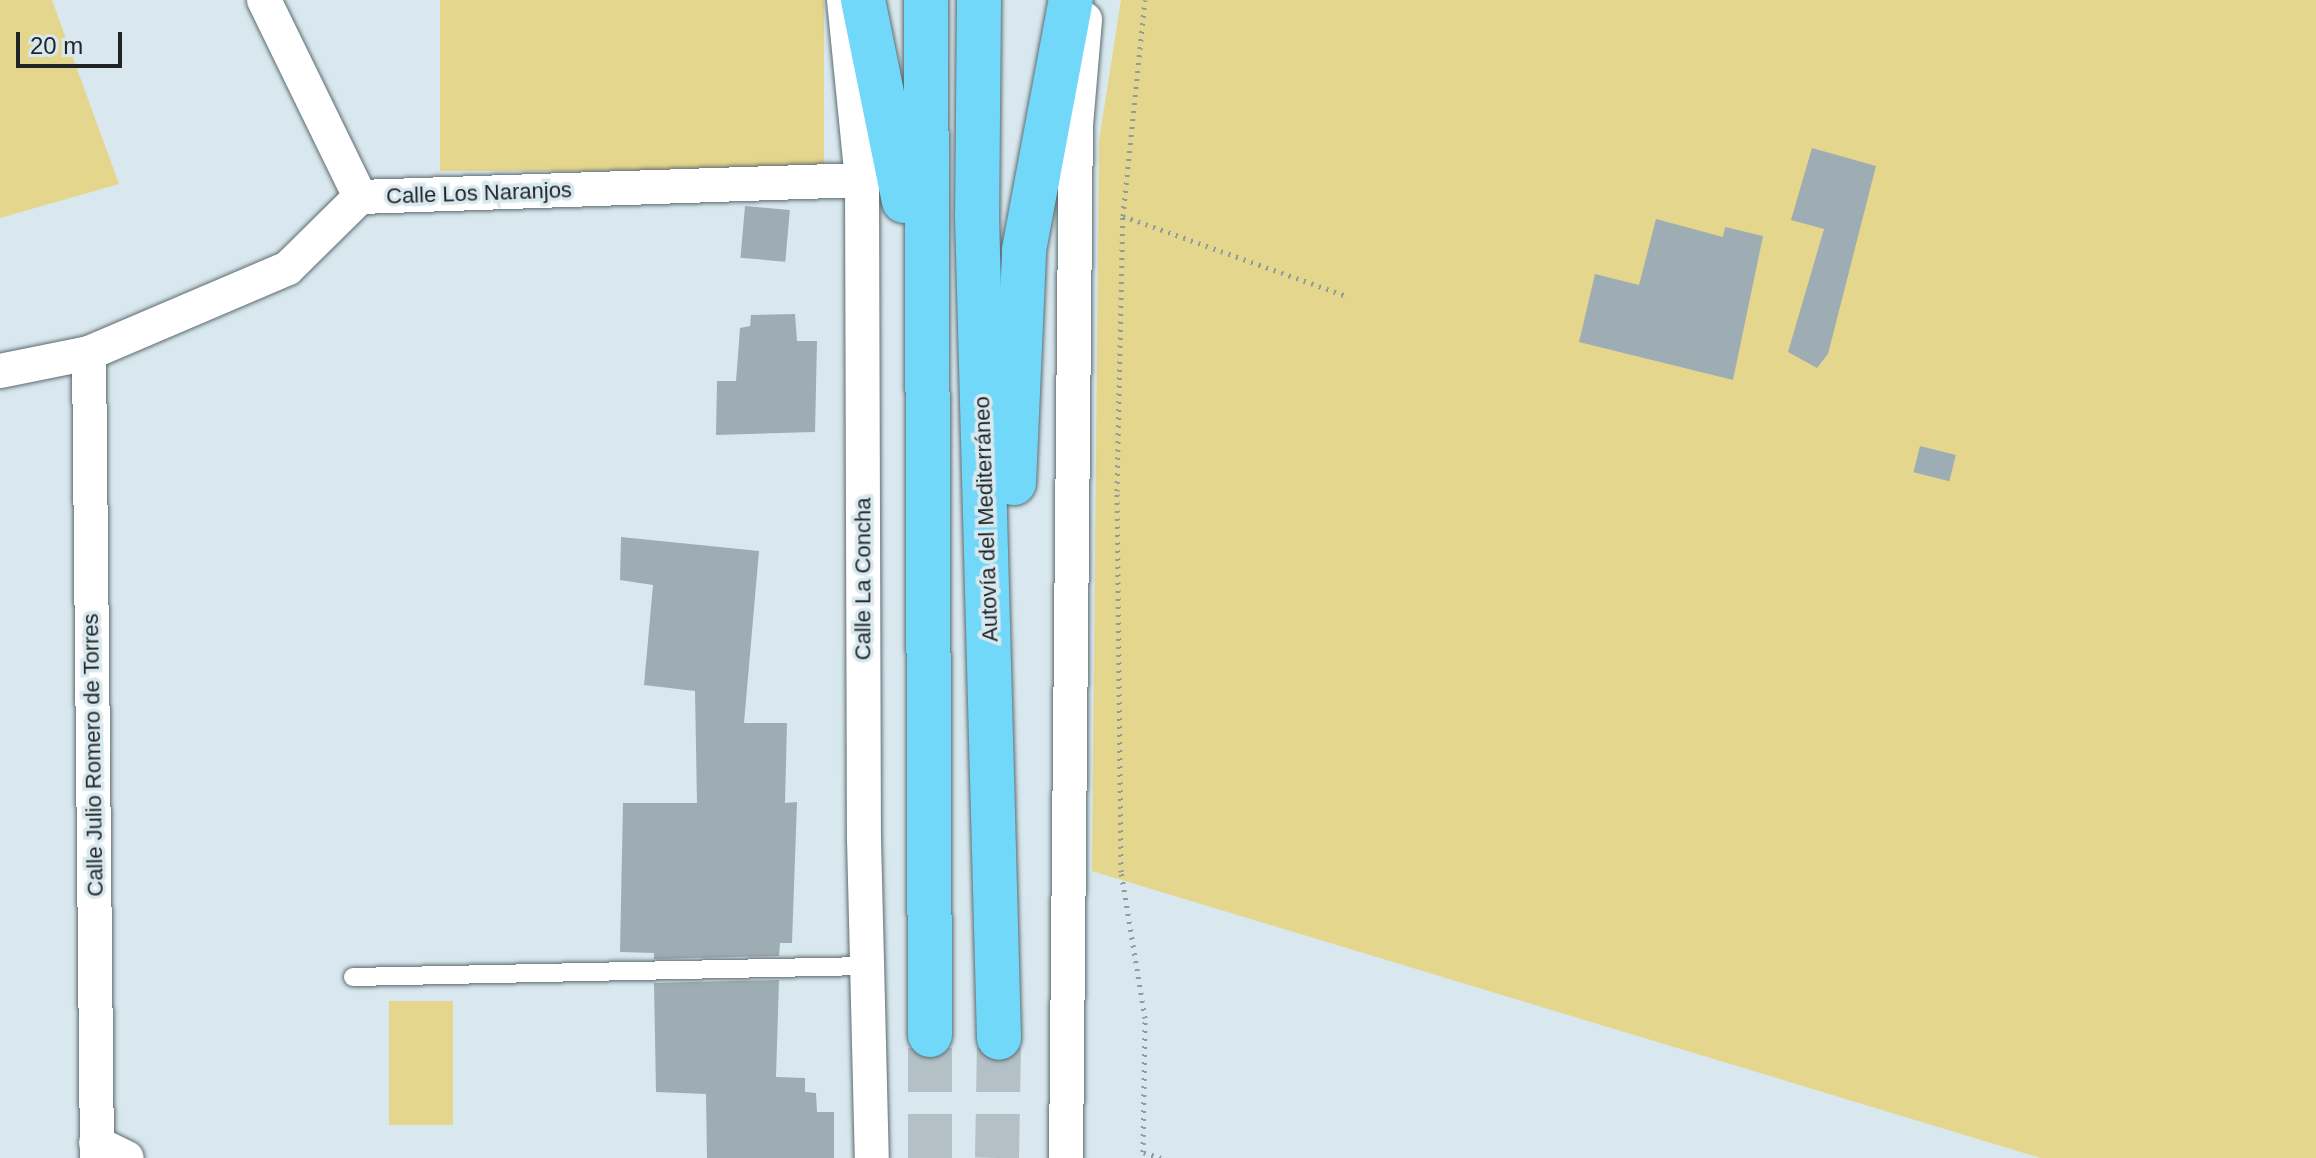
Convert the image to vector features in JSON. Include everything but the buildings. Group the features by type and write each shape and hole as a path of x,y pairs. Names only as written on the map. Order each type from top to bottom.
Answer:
{"highway":[{"path":"863,0 923,298"},
{"path":"926,0 923,298 930,1035"},
{"name":"Autovía del Mediterráneo","path":"979,0 977,215 999,1038"},
{"path":"993,735 1011,619 1022,265 1071,0"}],"street":[{"path":"264,0 360,197"},
{"name":"Calle La Concha","path":"844,0 862,180 867,966 872,1158"},
{"path":"1066,1157 1076,125 1087,0"},
{"name":"Calle Los Naranjos","path":"0,371 89,353 288,268 360,197 862,180"},
{"name":"Calle Julio Romero de Torres","path":"89,353 96,1150"},
{"path":"96,1150 127,1158"}],"lane":[{"path":"353,977 867,966"}],"path":[{"path":"1145,0 1123,216 1117,491 1121,872 1145,1018 1143,1152 1161,1158"},
{"path":"1123,216 1349,297"}],"shaded area":[{"path":"0,0 52,0 119,184 0,218"},
{"path":"440,0 824,0 824,171 440,171"},
{"path":"1121,0 2316,0 2316,1158 2041,1158 1092,871 1099,141"},
{"path":"389,1001 453,1001 453,1125 389,1125"}],"tunnel":[{"path":"930,1035 930,1158"},
{"path":"997,1158 999,1038"}]}
